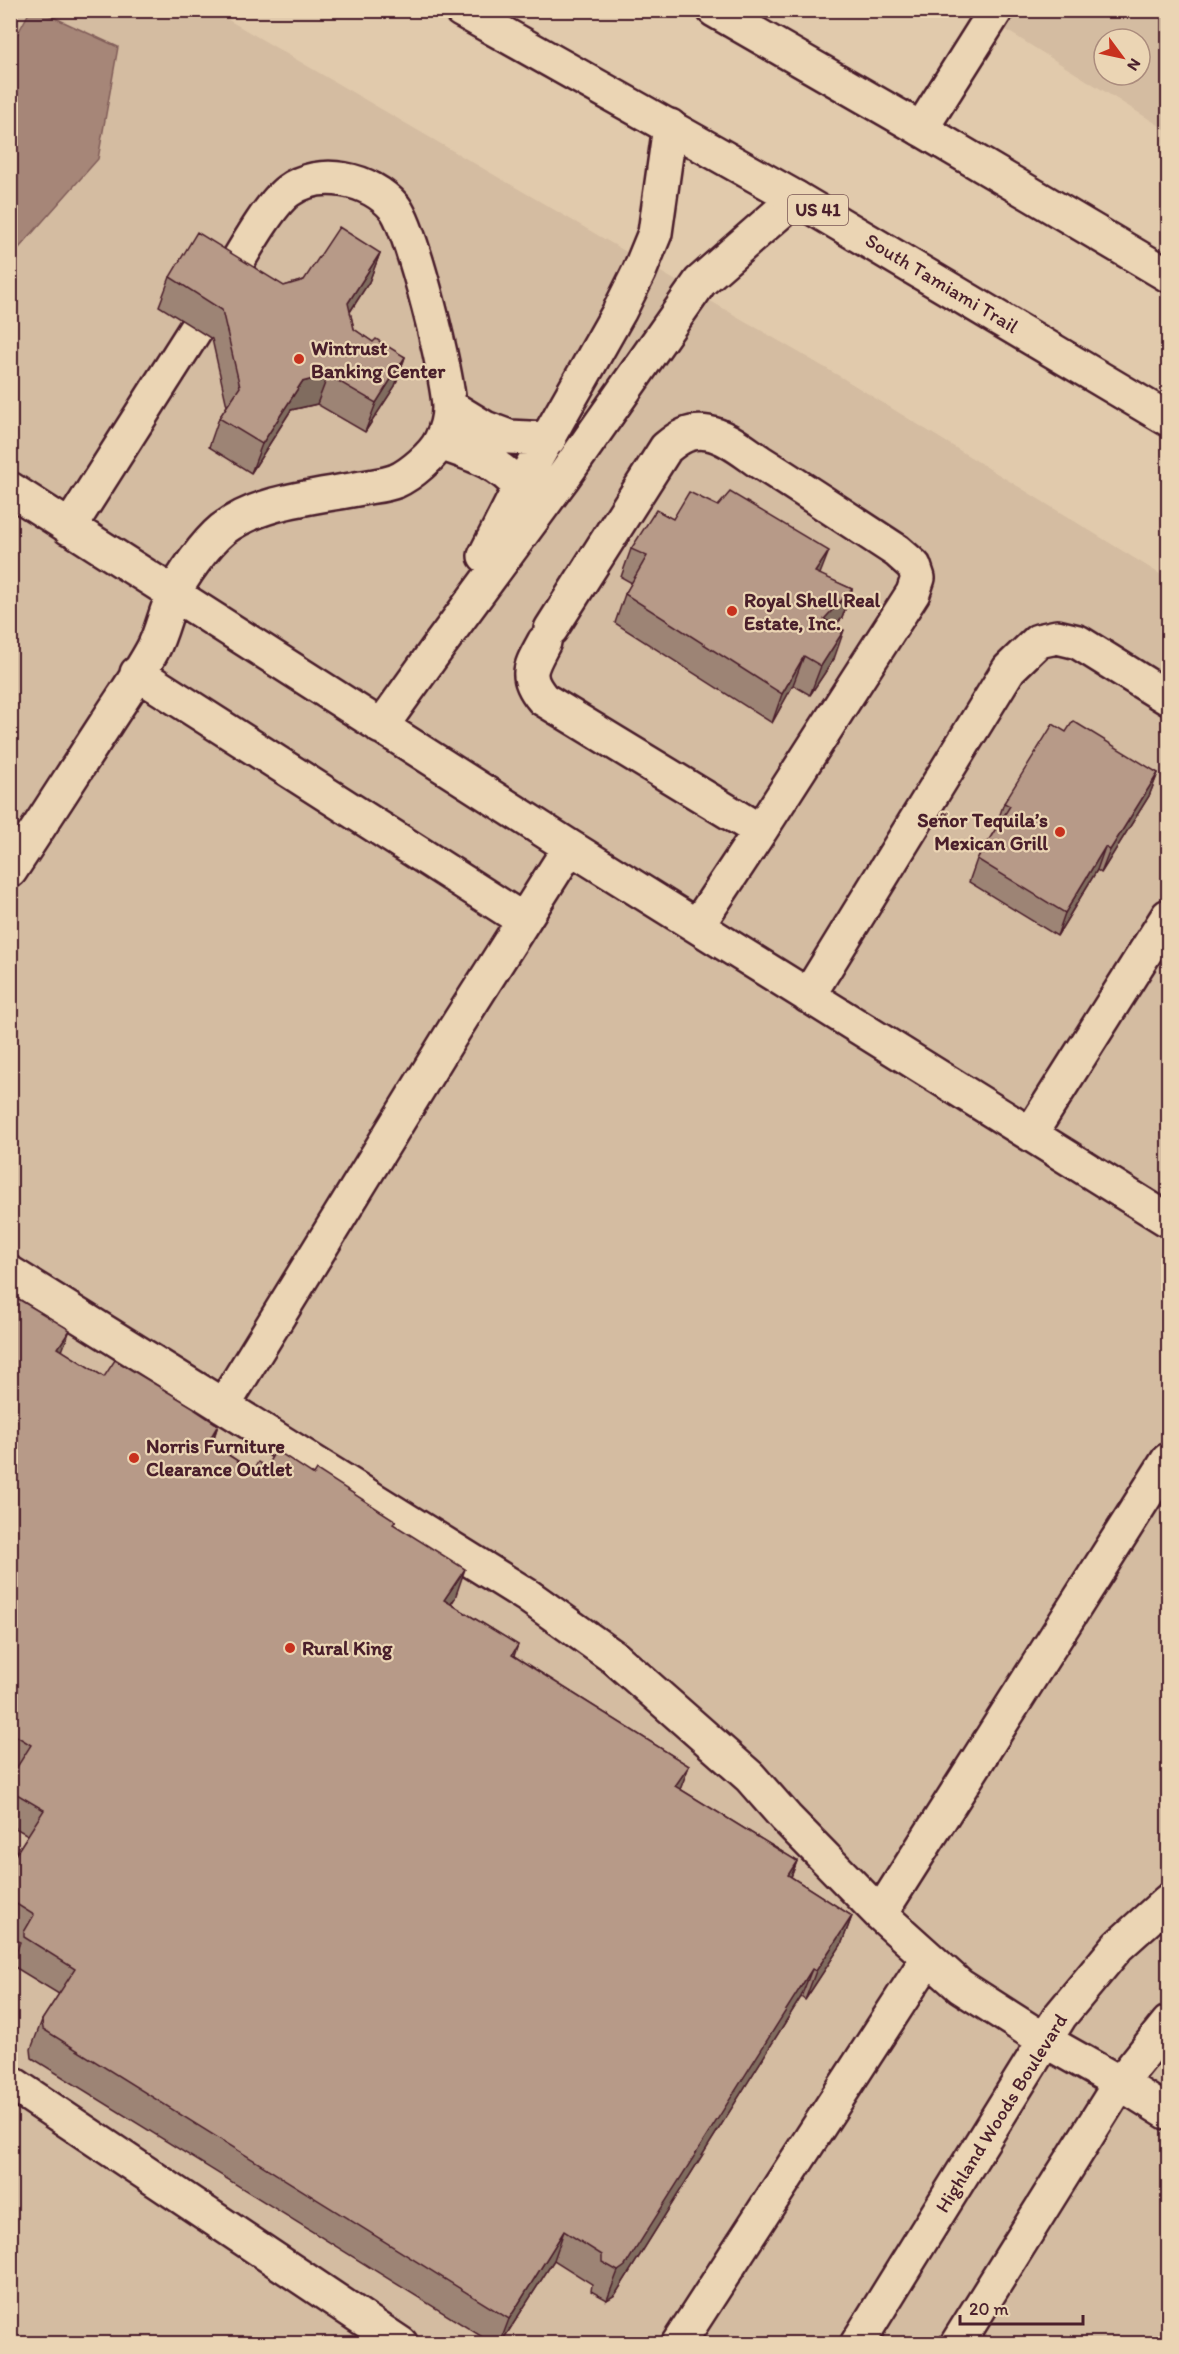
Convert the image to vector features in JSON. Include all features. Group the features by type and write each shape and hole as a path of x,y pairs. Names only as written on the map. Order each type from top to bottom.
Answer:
{"main road":[{"name":"South Tamiami Trail","path":"461,10 796,198 1168,419"},
{"path":"714,10 1168,275"},
{"path":"921,129 996,10"},
{"path":"439,646 520,487 619,312 639,272 655,232 670,126"},
{"path":"10,872 154,647 174,594 200,555 221,530 244,515 284,503 396,481 428,458 440,443 448,423 449,406 445,376 411,244 394,208 358,183 341,179 317,179 302,183 286,192 272,207 224,284"},
{"path":"381,728 562,479 700,282 796,198"},
{"path":"69,528 195,330"},
{"path":"449,406 485,428 509,437 549,438"},
{"path":"697,926 760,831 913,593 918,578 914,566 897,551 726,441 709,433 692,432 680,436 666,448 547,635 530,669 534,688 543,699 760,831"},
{"path":"440,443 492,462 506,472 520,487"},
{"path":"10,489 570,847 1031,1133 1166,1213"},
{"path":"808,996 1009,669 1038,641 1057,637 1078,642 1168,698"},
{"path":"137,674 523,920"},
{"path":"223,1406 570,847"},
{"path":"1031,1133 1168,916"},
{"path":"10,1273 528,1596 615,1658 750,1777 786,1818 880,1914 960,1986 1044,2040 1168,2113"},
{"path":"880,1914 1168,1460"},
{"name":"Highland Woods Boulevard","path":"857,2343 1060,2016 1118,1946 1168,1901"},
{"path":"678,2343 928,1958"},
{"path":"957,2343 1120,2083 1168,2023"},
{"path":"10,2082 401,2343"}],"shaded area":[{"path":"11,11 213,11 841,377 1168,579 1168,2343 11,2344"},
{"path":"30,11 40,11 118,47 98,159 11,257 11,46"},
{"path":"974,11 1168,11 1168,131 1097,87 1152,87 1152,27 1092,27 1092,84"}],"building":[{"path":"339,227 380,253 348,303 354,329 373,342 376,339 405,357 376,403 328,375 302,382 262,444 219,418 240,387 222,310 170,277 197,232 284,286 304,280"},
{"path":"689,492 718,506 730,492 829,551 815,572 852,589 824,619 844,630 821,666 804,656 782,694 625,594 647,556 631,549 656,510 673,519"},
{"path":"1073,721 1158,773 1110,850 1105,847 1065,913 977,859 1010,806 1004,803 1053,724 1066,732"},
{"path":"10,1294 70,1330 58,1348 104,1377 115,1360 218,1425 208,1442 253,1471 258,1462 266,1467 276,1450 314,1475 317,1470 396,1521 393,1524 465,1569 444,1600 518,1645 512,1655 689,1766 675,1786 797,1861 788,1875 852,1916 816,1971 812,1969 625,2266 618,2271 602,2262 602,2255 564,2231 509,2319 43,2029 42,2020 75,1969 24,1937 24,1932 34,1915 10,1900 10,1863 44,1810 10,1790 10,1778 31,1745 10,1732"}],"place":[{"name":"Wintrust Banking Center","path":"299,359"},
{"name":"Royal Shell Real Estate, Inc.","path":"732,611"},
{"name":"Señor Tequila’s Mexican Grill","path":"1060,832"},
{"name":"Norris Furniture Clearance Outlet","path":"134,1458"},
{"name":"Rural King","path":"290,1648"}]}
